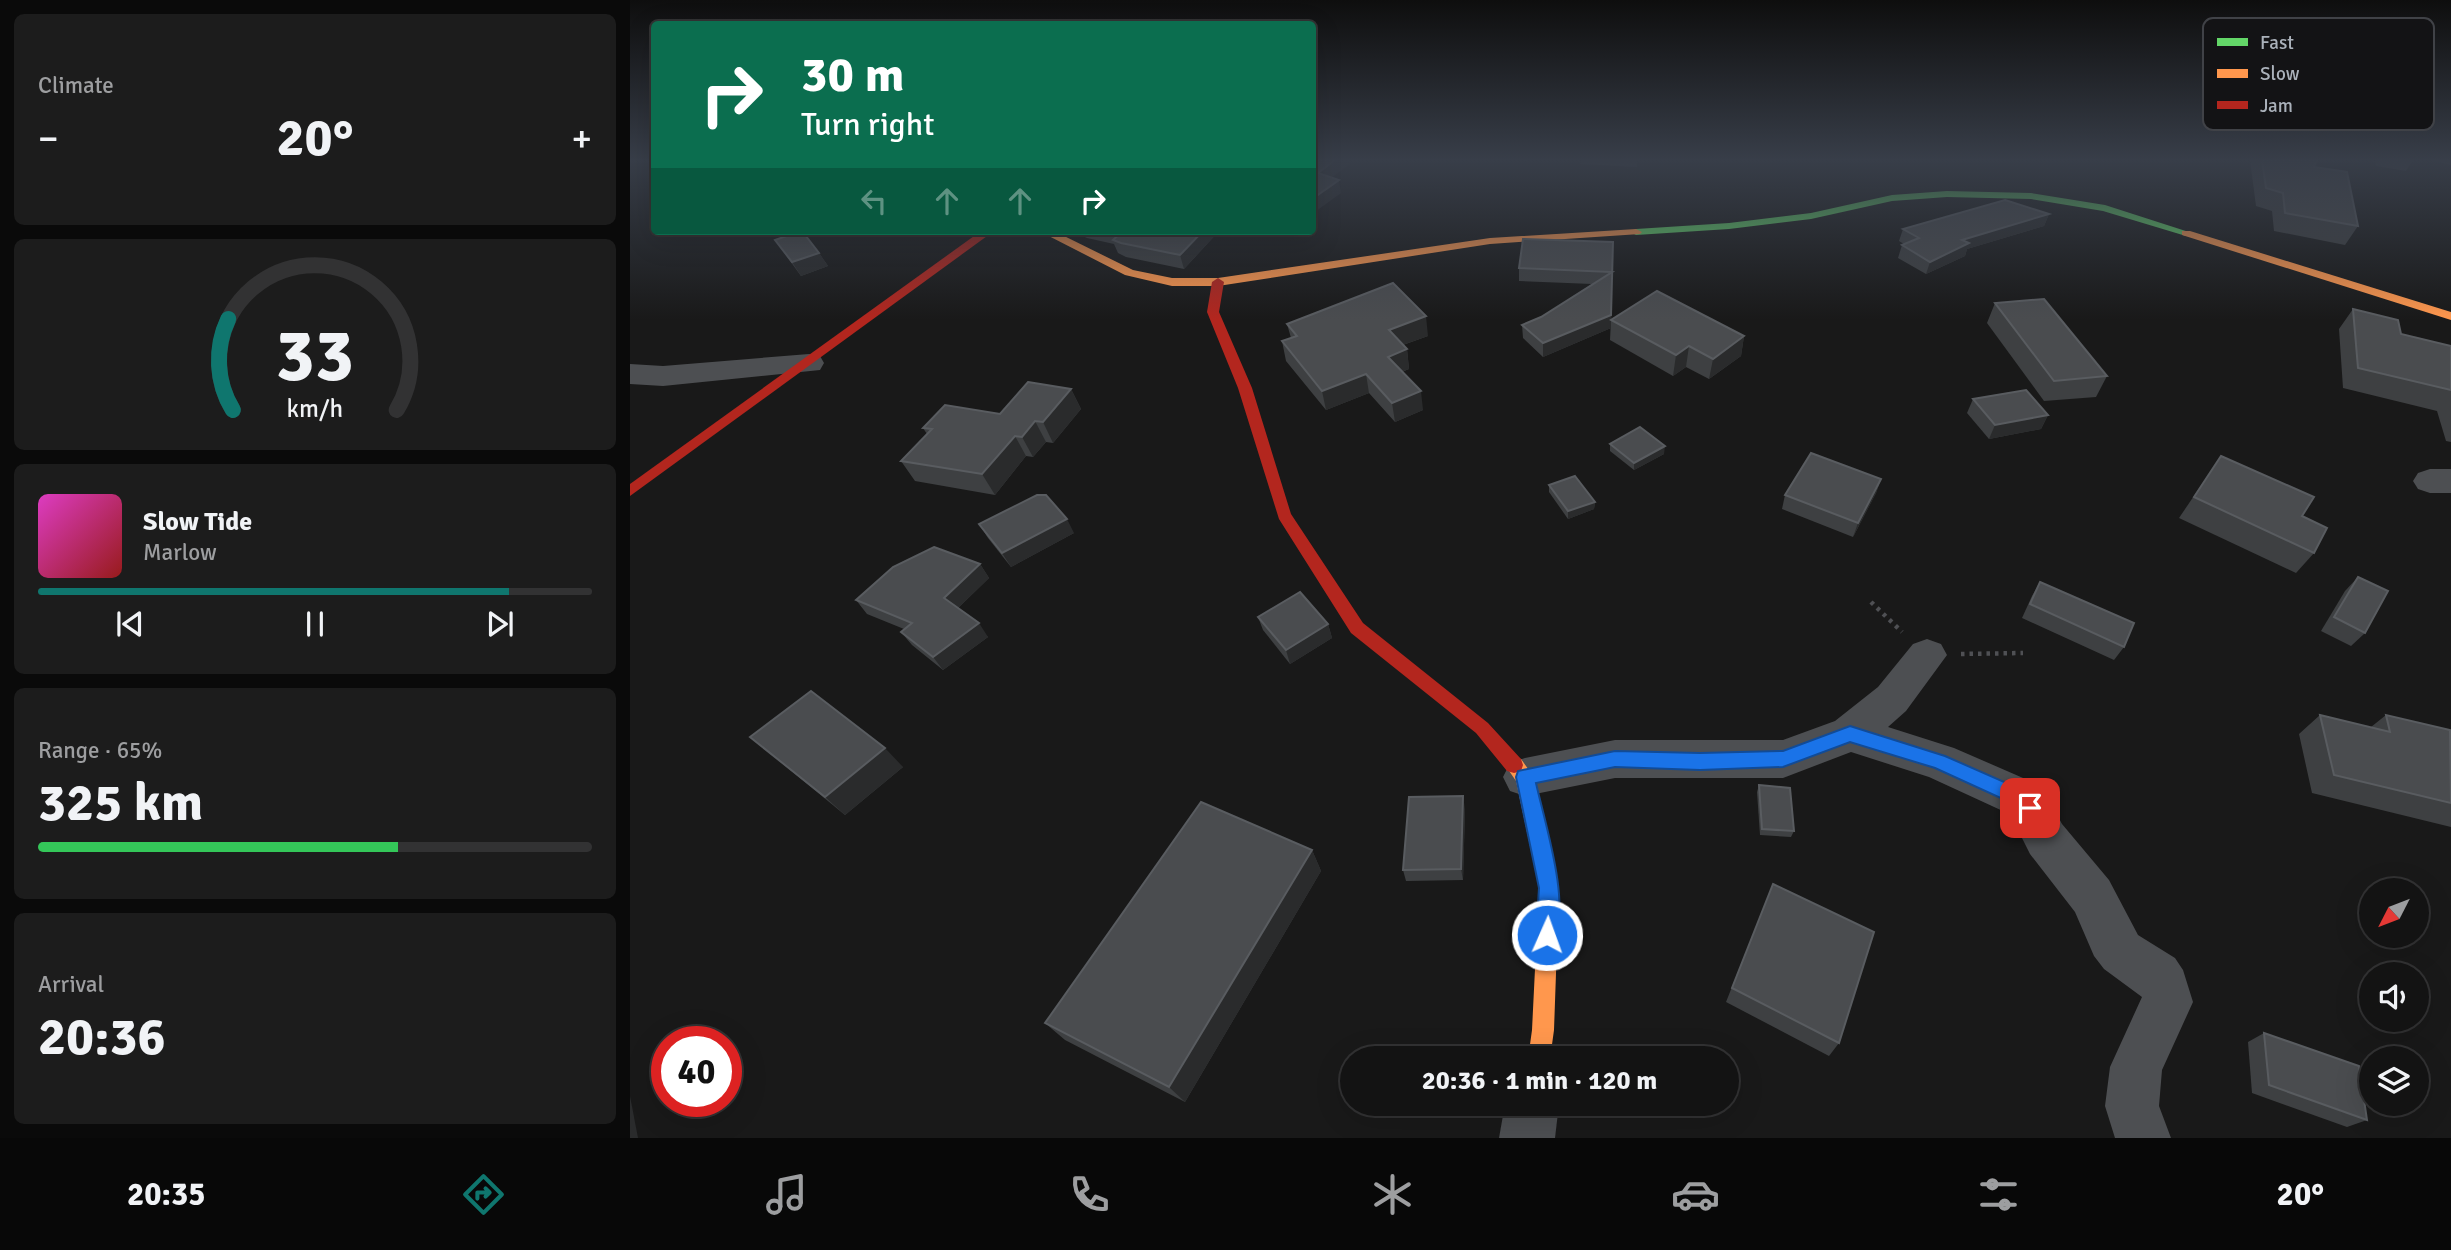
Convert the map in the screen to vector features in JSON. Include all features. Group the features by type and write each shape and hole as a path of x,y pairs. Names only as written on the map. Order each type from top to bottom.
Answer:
{"street":[{"path":"1053,235 1129,273 1172,282 1218,282 1490,240 1730,226 1824,213"},
{"path":"2121,213 2451,316"},
{"path":"630,491 983,235"},
{"path":"1218,282 1213,312 1245,388 1284,515 1357,628 1482,728 1525,777 1549,888 1541,1046"},
{"path":"630,374 663,376 809,363"},
{"path":"1525,777 1615,759 1783,759 1850,734 1892,699 1927,655"},
{"path":"1850,734 1939,761 2021,798 2030,808 2046,839 2092,896 2108,925 2111,939 2122,952 2157,976 2165,988 2168,1002 2136,1067 2132,1105 2143,1138"},
{"path":"1527,1138 1530,1116"}],"path":[{"path":"1871,602 1927,655 2023,653"}],"building":[{"path":"1959,213 2049,214 1962,240 1969,243 1930,262 1902,245 1919,238 1903,229"},
{"path":"2286,213 2355,213 2358,226"},
{"path":"790,235 805,235 819,253 792,262 775,240"},
{"path":"1119,235 1199,235 1180,255 1113,240"},
{"path":"1523,239 1613,242 1611,315 1543,343 1522,325 1541,317 1612,272 1519,268"},
{"path":"1393,283 1426,316 1389,330 1407,349 1388,357 1421,391 1392,403 1366,374 1322,391 1282,341 1297,336 1287,324"},
{"path":"1657,291 1744,336 1713,359 1689,346 1676,355 1611,320"},
{"path":"2044,299 2107,376 2054,381 1995,303"},
{"path":"2353,309 2398,320 2401,334 2451,346 2451,390 2358,368"},
{"path":"1028,382 1071,389 1043,422 1035,421 1022,437 1015,436 982,474 901,461 932,429 923,428 945,405 1000,414"},
{"path":"2026,390 2048,415 1995,425 1973,399"},
{"path":"1640,427 1665,446 1634,463 1610,444"},
{"path":"1811,453 1881,479 1858,523 1785,495"},
{"path":"2221,456 2314,497 2302,516 2327,528 2314,553 2194,497"},
{"path":"1575,476 1595,502 1568,511 1549,485"},
{"path":"1037,495 1046,495 1067,519 1002,553 979,524"},
{"path":"934,547 980,564 944,598 979,623 933,657 901,632 912,623 856,600 893,567"},
{"path":"2358,577 2388,591 2365,633 2334,617"},
{"path":"2040,582 2134,623 2124,647 2030,604"},
{"path":"1300,592 1328,624 1286,650 1258,617"},
{"path":"811,691 885,748 825,797 750,737"},
{"path":"2320,715 2390,732 2386,715 2450,730 2451,803 2334,775"},
{"path":"1759,785 1790,788 1794,831 1762,829"},
{"path":"1463,796 1461,869 1403,870 1409,797"},
{"path":"1201,802 1312,850 1169,1087 1045,1023"},
{"path":"1773,884 1874,932 1839,1043 1732,988"},
{"path":"2264,1033 2359,1066 2359,1116 2366,1116 2367,1120 2269,1085"}],"traffic: fast":[{"path":"1636,232 1729,226 1824,213"},
{"path":"2122,213 2186,233"}],"traffic: slow":[{"path":"1053,235 1129,273 1172,282 1218,282 1490,241 1636,232"},
{"path":"2186,233 2451,316"},
{"path":"1514,765 1525,777 1549,888 1541,1046"}],"traffic: jam":[{"path":"630,491 982,235"},
{"path":"1218,282 1213,312 1245,388 1284,515 1357,628 1482,728 1514,765"}],"route":[{"path":"1547,935 1549,888 1525,777 1615,759 1783,759 1850,734 1939,761 2021,798 2030,808"}]}
